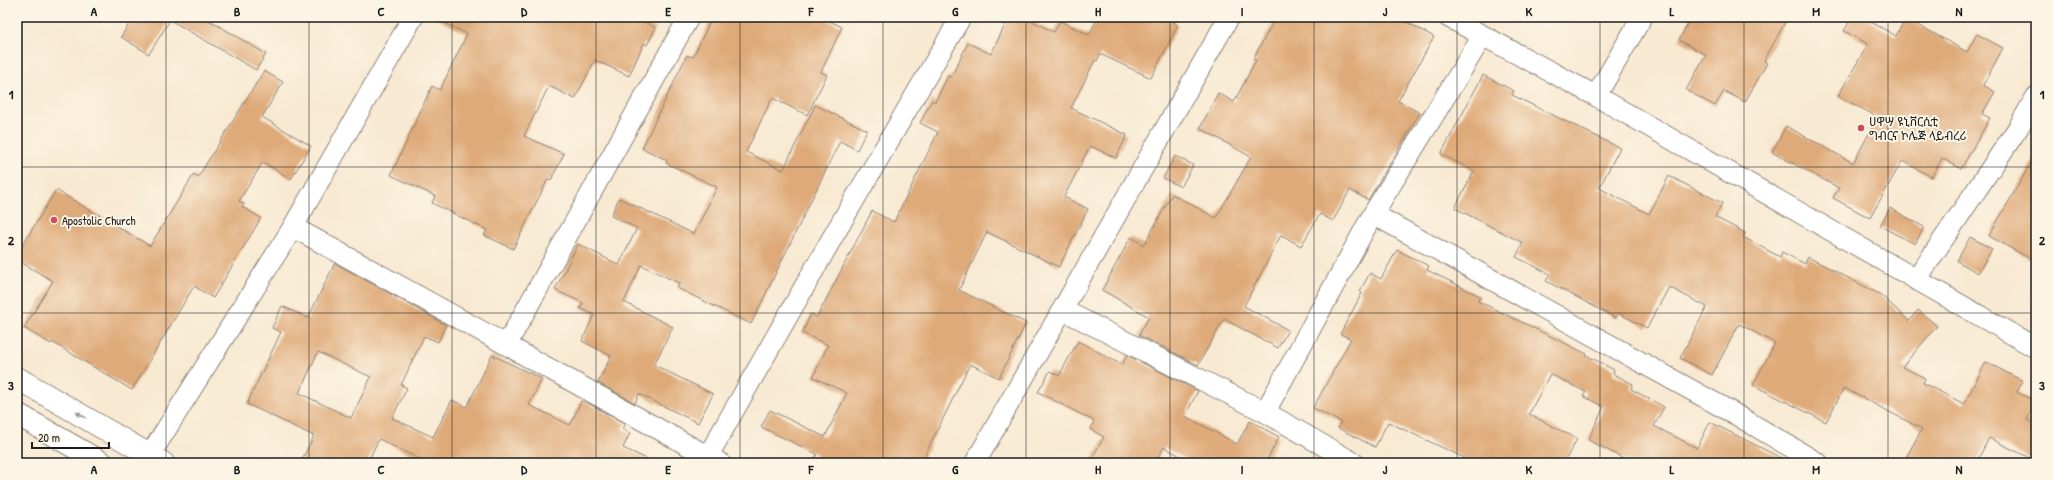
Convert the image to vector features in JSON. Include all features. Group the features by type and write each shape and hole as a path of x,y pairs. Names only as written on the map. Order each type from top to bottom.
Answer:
{"street":[{"path":"17,378 153,460 293,227 413,17"},
{"path":"507,344 689,17"},
{"path":"293,227 507,344 714,460 831,240 961,17"},
{"path":"975,463 1230,17"},
{"path":"1448,17 1482,37 1596,96 2036,348"},
{"path":"1596,96 1642,17"},
{"path":"1265,412 1373,214 1482,37"},
{"path":"1916,280 2018,128 2036,96"},
{"path":"1373,214 1733,414 1818,463"},
{"path":"1063,310 1265,412 1354,463"},
{"path":"17,414 102,463"}],"building":[{"path":"133,17 204,17 266,54 256,70 170,20 149,54 121,37"},
{"path":"433,17 635,17 656,28 647,45 644,43 629,76 595,60 575,99 549,86 524,136 564,154 551,180 548,179 513,249 484,235 487,230 432,203 435,196 391,175 432,86 440,90 467,34"},
{"path":"712,17 821,17 842,27 821,72 827,75 807,115 772,98 746,152 783,170 815,105 867,130 857,150 840,141 751,324 677,288 679,283 641,265 624,302 673,327 654,365 713,394 698,423 639,394 635,403 598,383 611,356 582,341 594,315 580,308 583,303 555,290 578,244 619,265 637,228 611,216 619,198 694,234 717,187 666,163 667,160 642,148 687,55 693,57"},
{"path":"1009,17 1024,17 1054,32 1060,21 1089,35 1098,17 1177,17 1174,23 1178,25 1151,78 1100,54 1097,61 1095,60 1071,108 1127,135 1116,158 1090,146 1064,197 1088,209 1059,267 987,232 959,290 1026,323 999,378 970,364 921,463 813,463 817,454 761,427 770,410 825,437 847,393 813,377 828,345 802,333 811,314 817,317 872,211 894,222 938,132 920,123 932,100 935,102 948,76 951,77 968,43 991,54"},
{"path":"1276,17 1397,17 1434,37 1398,101 1420,113 1368,200 1350,190 1333,221 1320,214 1301,246 1281,235 1244,306 1288,330 1278,348 1224,319 1198,365 1139,335 1149,317 1102,290 1131,237 1144,245 1172,194 1216,218 1251,157 1200,128 1218,93 1234,102 1256,60 1253,59"},
{"path":"1691,17 1788,17 1764,61 1767,63 1745,102 1724,91 1715,106 1686,90 1706,55 1679,40"},
{"path":"1852,17 1862,17 1896,36 1906,18 1967,52 1977,34 2003,48 1983,85 1995,92 1982,114 1990,118 1961,169 1942,158 1932,177 1902,161 1870,218 1833,198 1839,188 1772,152 1786,126 1853,163 1878,117 1838,96 1868,44 1844,31"},
{"path":"264,71 283,82 262,117 311,146 291,179 263,162 239,201 244,204 242,207 261,218 213,298 194,286 132,390 52,342 51,344 24,328 53,281 17,260 17,254 56,190 150,246 194,174 198,177"},
{"path":"1483,75 1514,91 1512,95 1620,148 1599,188 1649,214 1669,176 1722,203 1715,217 1745,233 1743,237 1780,257 1782,252 1805,264 1808,257 1881,295 1909,321 1918,310 1937,326 1902,367 1925,378 1923,383 1964,404 1986,362 2023,381 2017,392 2036,402 2027,420 2036,425 2036,461 1989,438 1976,463 1903,463 1922,429 1844,388 1826,422 1753,385 1775,343 1739,324 1712,375 1680,358 1707,307 1669,287 1647,328 1618,313 1616,318 1546,281 1550,274 1516,257 1523,243 1455,208 1474,171 1441,154"},
{"path":"2036,154 2036,262 1989,236"},
{"path":"1175,156 1193,165 1181,187 1163,178"},
{"path":"1890,208 1924,227 1915,244 1880,226"},
{"path":"1970,237 1992,249 1978,273 1957,261"},
{"path":"1397,250 1429,266 1427,270 1480,296 1478,301 1587,354 1586,355 1614,370 1613,374 1633,384 1631,389 1664,407 1654,426 1697,448 1710,422 1791,463 1633,463 1588,440 1604,407 1583,396 1586,392 1550,374 1529,414 1577,439 1564,463 1475,463 1388,422 1375,447 1338,428 1341,422 1313,408 1351,339 1340,334 1362,293 1360,291 1370,273 1381,279"},
{"path":"335,263 446,325 438,342 424,336 401,385 407,388 392,418 433,437 452,400 467,407 492,355 542,379 529,405 570,425 581,401 588,403 625,424 622,429 630,433 623,448 656,463 427,463 379,439 367,463 300,463 314,436 247,404 281,332 272,328 282,306 308,318","holes":["318,352 371,377 351,418 299,393"]},
{"path":"1078,341 1122,365 1127,355 1198,391 1185,416 1237,444 1250,421 1279,437 1267,460 1272,463 1193,463 1164,447 1155,463 1089,463 1104,437 1090,429 1094,421 1038,392 1050,371 1059,376"}],"place":[{"name":"ሀዋሣ ዩኒቨርሲቲ ግብርና ኮሌጅ ላይብረሪ","path":"1861,128"},
{"name":"Apostolic Church","path":"54,220"}]}
